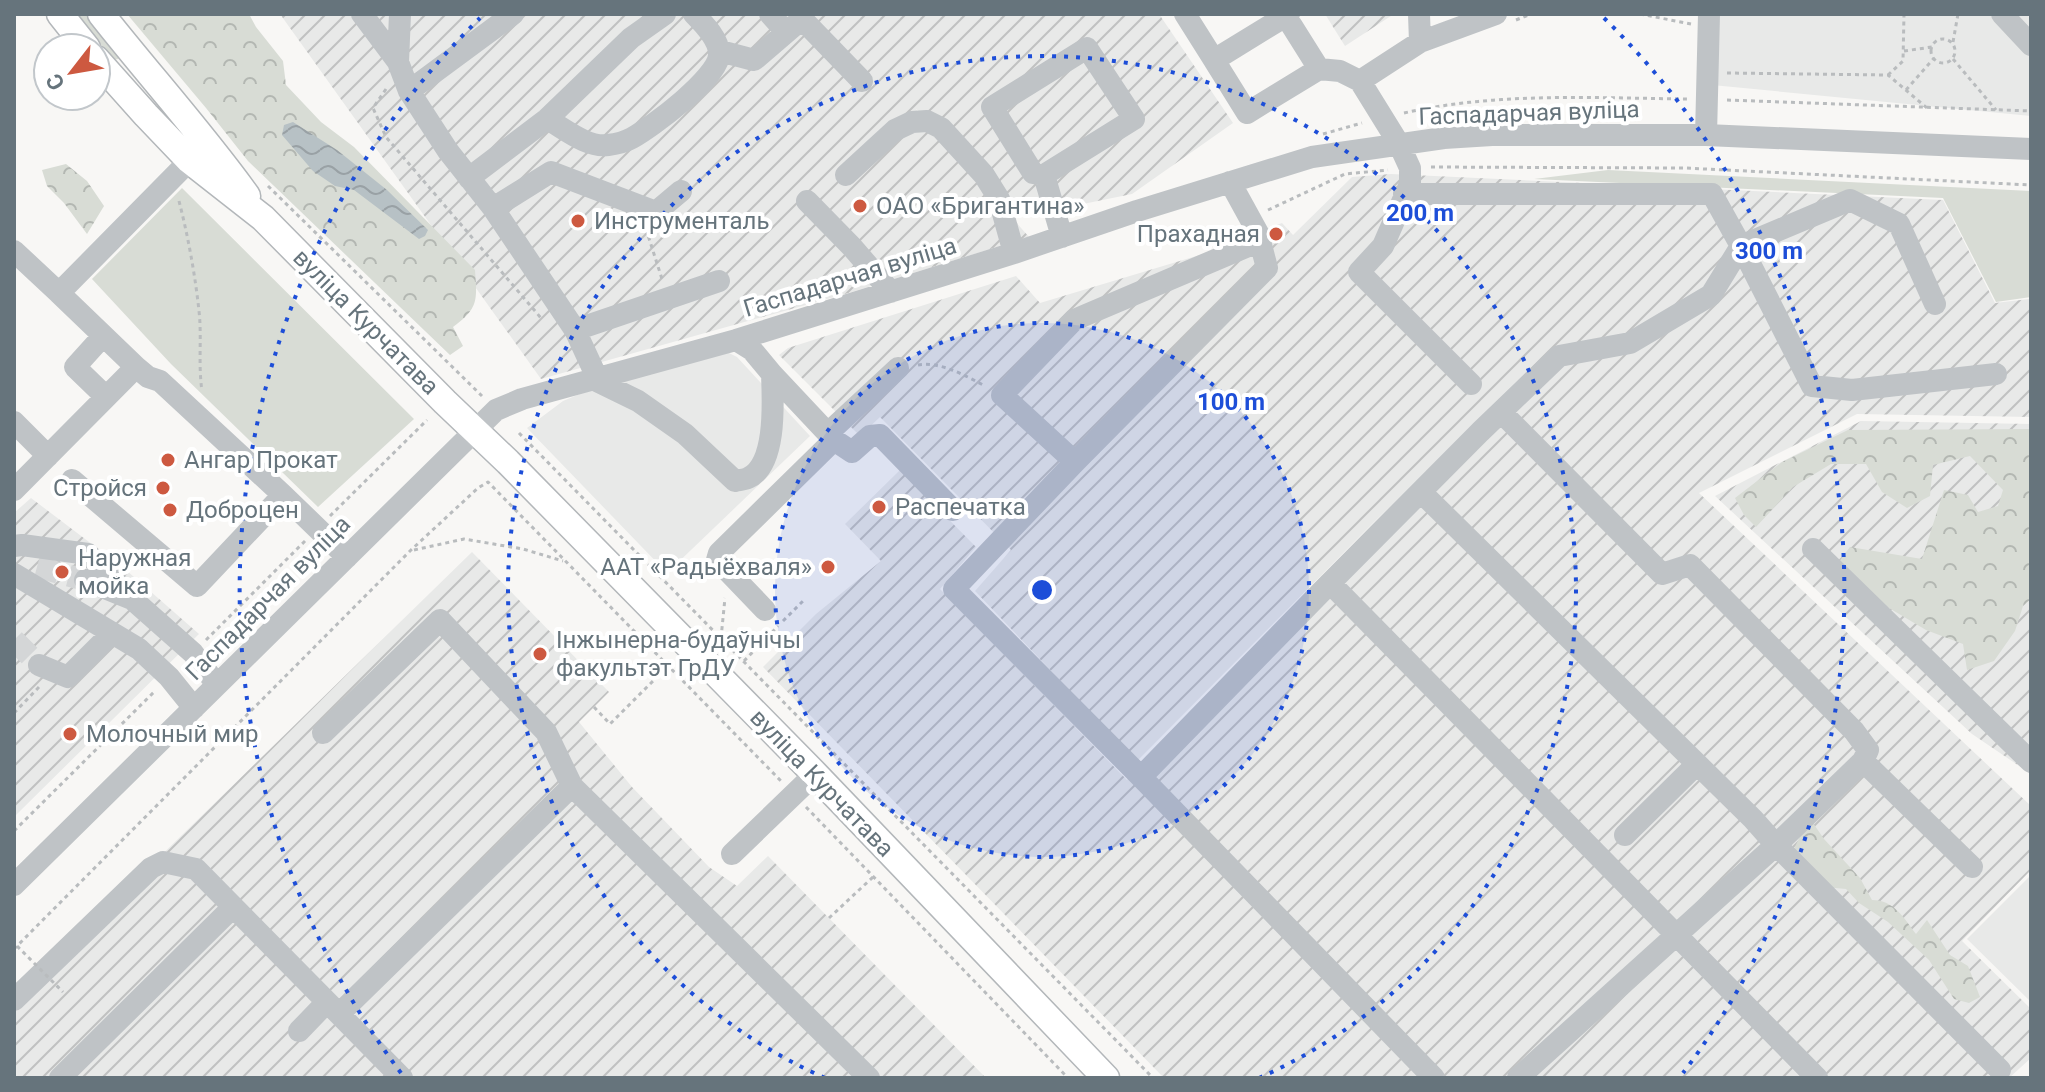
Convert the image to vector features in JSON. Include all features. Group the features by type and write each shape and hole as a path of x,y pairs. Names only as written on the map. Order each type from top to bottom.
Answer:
{"main road":[{"path":"60,14 74,32"},
{"name":"вуліца Курчатава","path":"101,14 198,151"},
{"path":"112,70 120,73 128,69 133,56"},
{"name":"вуліца Курчатава","path":"112,75 198,151 508,462 815,774 1106,1078"}],"street":[{"path":"362,14 398,62 409,91 448,151 493,208 575,330 595,380 638,401 685,434 735,481 749,478 763,464 770,437 772,374"},
{"path":"398,62 400,14"},
{"path":"469,178 547,119 631,38 665,14"},
{"path":"547,119 585,141 605,146 628,140 653,125 696,88 717,65 720,51 712,35 694,14"},
{"path":"770,14 786,32"},
{"path":"1185,14 1247,113 1319,69 1340,71 1360,81 1399,144 1410,168 1410,184 1383,246 1359,272 1471,384"},
{"path":"1419,14 1420,42"},
{"path":"1360,81 1420,42 1496,14"},
{"path":"409,91 511,15"},
{"path":"2007,16 2031,45"},
{"path":"720,51 754,60 802,19 862,81"},
{"path":"1214,60 1290,20 1319,69"},
{"path":"1706,135 1708,21"},
{"path":"1087,48 1134,119 1044,175 1033,173 992,107 1087,48"},
{"path":"846,175 895,130 912,122 927,121 941,128 984,175 999,199 1014,253"},
{"name":"Гаспадарчая вуліца","path":"14,885 496,410 522,399 736,340 1312,157 1444,138 1492,135 1706,135 2031,149"},
{"path":"59,293 198,151"},
{"path":"493,208 551,172 656,212 681,191"},
{"path":"1044,175 1062,237"},
{"path":"1230,182 1258,233 1267,268 954,589 1434,1078"},
{"path":"1404,194 1712,194 1812,386 1852,390 1996,374"},
{"path":"1141,777 1330,583 1559,356 1630,343 1711,295 1741,246 1850,200 1899,224 1935,304"},
{"path":"807,201 891,292"},
{"path":"1075,462 1002,395 1074,320 1260,241"},
{"path":"14,251 136,367 148,377 160,381 347,557"},
{"path":"575,330 719,281"},
{"path":"103,336 75,367 106,397"},
{"path":"736,340 752,350 831,437 852,452 870,436 880,435 953,510"},
{"path":"14,490 136,367"},
{"path":"765,610 717,560 719,553 898,368"},
{"path":"1501,412 1662,574 1690,565 1854,731 1868,750 1863,761 1776,845 1518,1078"},
{"path":"14,422 48,456"},
{"path":"72,480 197,586 283,495"},
{"path":"1421,492 1753,819 2000,1070"},
{"path":"14,546 88,554 132,599 193,653 217,685"},
{"path":"1813,549 2031,762"},
{"path":"14,565 37,567"},
{"path":"14,574 139,649 169,677 194,708"},
{"path":"85,580 132,599"},
{"path":"1330,583 1817,1078"},
{"path":"323,733 440,620 546,732 572,786 869,1078"},
{"path":"46,668 68,677 112,633"},
{"path":"1863,761 1972,867"},
{"path":"1625,835 1697,764"},
{"path":"732,854 815,774"},
{"path":"299,1031 333,1008 572,786"},
{"path":"14,1000 151,868 163,862 196,869 402,1078"},
{"path":"60,1078 233,907"}],"path":[{"path":"1640,14 1708,21"},
{"path":"1888,75 1903,61 1904,14"},
{"path":"1953,59 1955,52 1952,43 1958,14"},
{"path":"1952,43 1947,39 1939,40 1931,53 1942,63 1953,59"},
{"path":"1903,51 1932,47"},
{"path":"1906,90 1934,58"},
{"path":"1953,59 1996,110 2031,111"},
{"path":"1708,68 1720,72 1888,75 1927,108"},
{"path":"409,91 386,89 373,108 386,137 548,325"},
{"path":"170,179 176,189 186,231 199,313 199,370 204,423"},
{"path":"262,180 482,396"},
{"path":"639,206 667,298"},
{"path":"898,368 926,363 960,373 1002,395"},
{"path":"193,653 427,420"},
{"path":"519,433 1153,1078"},
{"path":"63,992 16,947 411,550 488,482 1068,1078"},
{"path":"411,550 464,539 523,549 566,562"},
{"path":"721,638 727,571"},
{"path":"744,661 803,601"},
{"path":"594,707 610,724 668,666"},
{"path":"14,713 46,668"},
{"path":"14,831 169,677"},
{"path":"829,918 874,877"}],"shaded area":[{"path":"280,14 1159,14 1233,123 1132,194 1029,215 915,108 1029,237 852,292 541,379"},
{"path":"1325,14 1394,14 1345,46"},
{"path":"1708,14 2031,14 2031,116 1712,85"},
{"path":"1391,174 1943,200 1995,303 2029,299 2031,417 1857,414 1699,493 2031,806 2031,870 1962,941 2031,1009 2031,1058 2009,1078 1164,1078 763,667 816,614 881,561 845,524 900,470 976,547 940,589 1127,780 1389,507 1137,761 975,591 1011,550 880,417 860,436 779,355 788,348 1016,276 1040,303 1203,254 1282,223 1293,235 1352,177"},
{"path":"727,352 737,357 810,436 667,573 527,428 563,401 582,393"},
{"path":"1861,421 2031,424 2031,774 1972,734 1715,496"},
{"path":"31,498 126,570 199,634 14,817 14,513"},
{"path":"472,552 609,692 579,722 632,787 709,867 737,886 768,856 986,1078 14,1078 14,999"},
{"path":"2031,875 2031,1002 1967,939"}],"green space":[{"path":"75,14 87,14 101,32 90,32"},
{"path":"127,14 249,14 283,61 286,85 321,122 354,147 475,270 476,289 472,309 453,327 463,346 450,355 248,161"},
{"path":"112,46 120,56 112,59"},
{"path":"66,164 87,181 104,206 87,234 47,186 42,170"},
{"path":"1608,170 2031,191 2031,297 1996,302 1943,198 1534,179"},
{"path":"182,188 414,419 318,507 171,364 92,279"},
{"path":"2031,429 2031,599 2023,606 2015,631 1994,661 1967,670 1963,644 1926,630 1884,605 1838,563 1850,547 1922,559 1944,490 1968,495 1978,512 1998,506 2003,490 1970,456 1933,465 1930,496 1907,508 1882,492 1866,464 1831,464 1793,487 1756,527 1744,515 1735,498 1782,462 1848,430"},
{"path":"1813,823 1860,878 1872,900 1892,907 1916,934 1927,920 1950,955 1968,966 1980,997 1969,1003 1954,999 1929,960 1888,922 1859,903 1846,889 1825,887 1793,851 1802,832"}],"water":[{"path":"293,122 337,150 387,190 428,230 425,236 419,239 354,190 335,186 313,171 282,135 284,125"}],"tunnel":[{"path":"37,567 85,580"},
{"path":"14,640 39,665"}],"place":[{"name":"ОАО «Бригантина»","path":"860,206"},
{"name":"Инструменталь","path":"578,221"},
{"name":"Прахадная","path":"1276,234"},
{"name":"Ангар Прокат","path":"168,460"},
{"name":"Стройся","path":"163,488"},
{"name":"Распечатка","path":"879,507"},
{"name":"Доброцен","path":"170,510"},
{"name":"ААТ «Радыёхваля»","path":"828,567"},
{"name":"Наружная мойка","path":"62,572"},
{"name":"Інжынерна-будаўнічы факультэт ГрДУ","path":"540,654"},
{"name":"Молочный мир","path":"70,734"}]}
